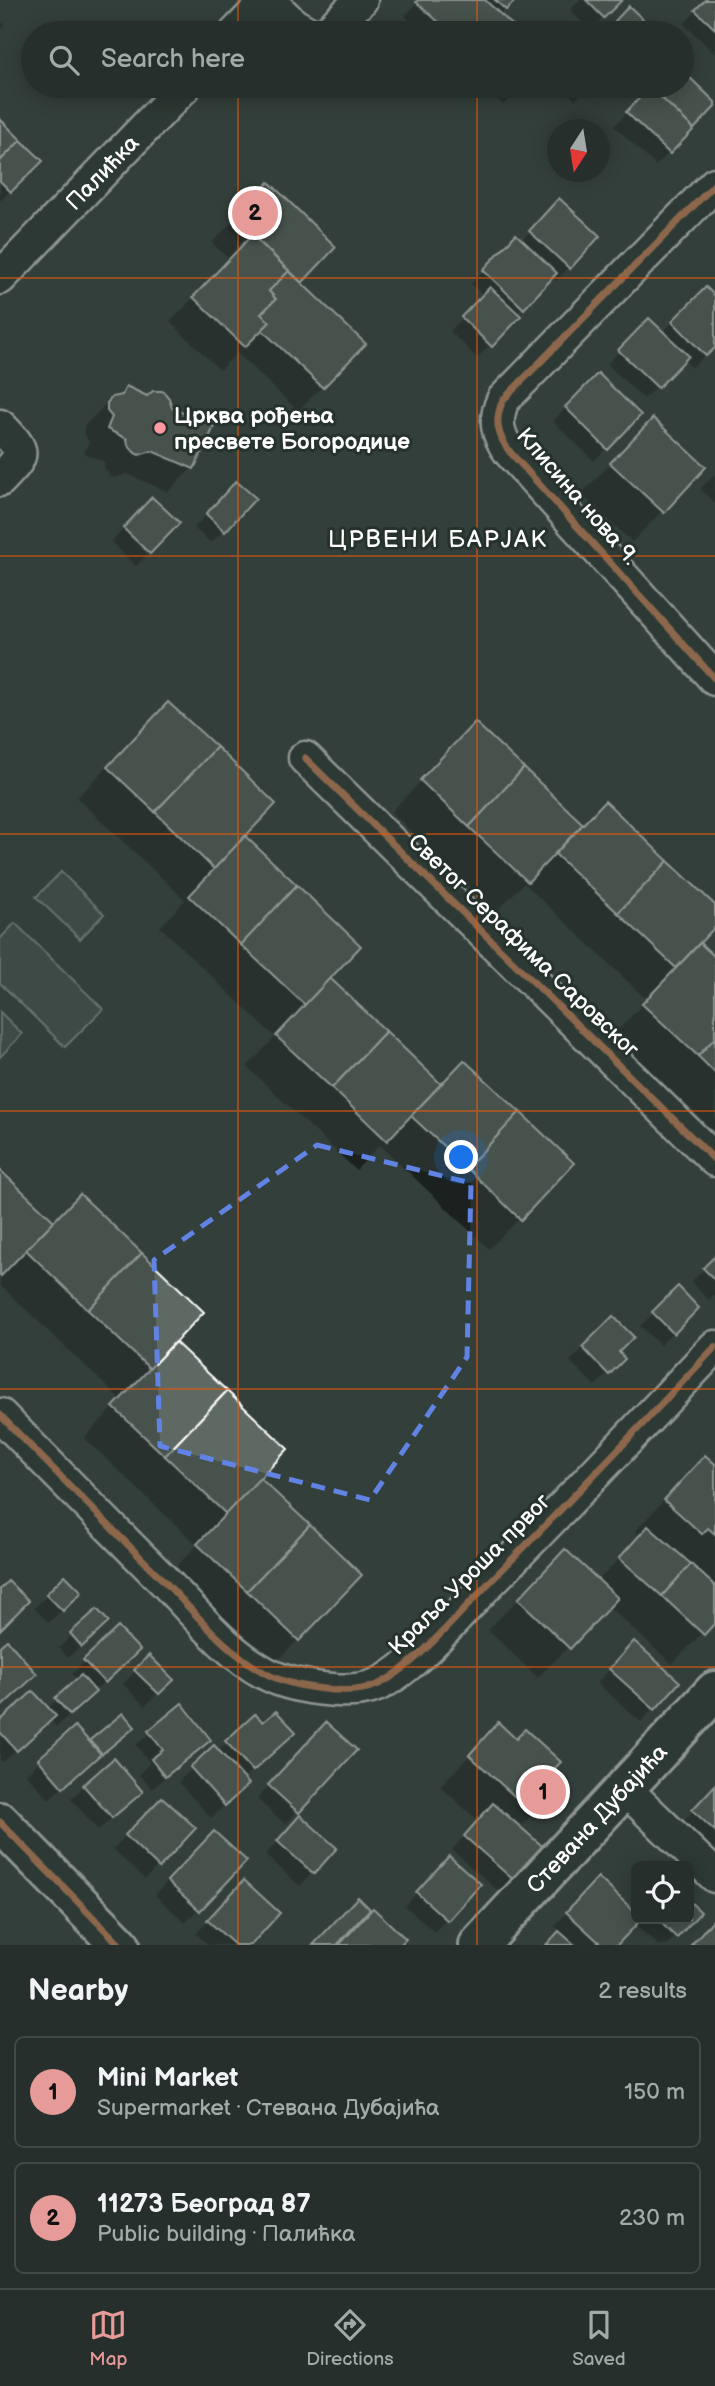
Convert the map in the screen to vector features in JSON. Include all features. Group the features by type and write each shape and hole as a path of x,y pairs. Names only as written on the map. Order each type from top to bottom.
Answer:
{"street":[{"path":"248,21 268,0 290,21"},
{"path":"339,21 361,0"},
{"name":"Палићка","path":"6,260 173,98"},
{"name":"Клисина нова 9.","path":"715,184 503,400 497,413 497,423 501,441 509,452 715,679"},
{"path":"0,426 15,441 20,451 19,460 0,480"},
{"name":"Светог Серафима Саровског","path":"305,758 715,1160"},
{"name":"Краља Уроша првог","path":"0,1415 251,1665 268,1675 290,1682 352,1690 374,1686 393,1676 433,1642 715,1347"},
{"name":"Стевана Дубајића","path":"480,1945 715,1691"},
{"path":"624,1788 715,1877"},
{"path":"0,1822 120,1945"}],"highlighted area":[{"path":"317,1145 471,1183 467,1357 370,1500 160,1446 154,1260"}],"shaded area":[{"path":"61,872 104,914 80,939 36,897"},
{"path":"15,923 103,1009 65,1047 0,983 0,939"},
{"path":"0,1012 22,1034 0,1057"}],"building":[{"path":"485,0 508,21 437,21 416,2"},
{"path":"495,0 516,0 506,10"},
{"path":"586,0 622,0 604,18"},
{"path":"705,0 715,0 715,29 695,10"},
{"path":"629,6 645,21 615,21"},
{"path":"694,82 715,102 715,107 694,129 662,98 694,98"},
{"path":"639,98 662,98 694,129 670,154 626,112"},
{"path":"0,119 21,140 0,161"},
{"path":"21,140 43,161 11,192 0,181 0,161"},
{"path":"269,182 336,247 302,283 235,218"},
{"path":"559,198 600,236 570,269 529,231"},
{"path":"516,234 557,273 524,309 483,270"},
{"path":"252,235 289,271 269,291 276,299 261,314 270,322 245,347 193,297"},
{"path":"289,271 366,344 323,388 262,330 270,322 261,314 276,299 269,291"},
{"path":"490,287 521,316 492,347 461,317"},
{"path":"706,287 715,296 715,348 706,356 672,321"},
{"path":"649,318 689,356 658,388 618,350"},
{"path":"598,373 641,415 608,450 565,407"},
{"name":"Црква рођења пресвете Богородице","path":"126,386 147,396 153,391 163,391 172,408 214,427 194,469 152,451 139,455 128,445 127,439 107,429 112,417 107,411 107,403 112,397 122,395"},
{"path":"653,418 706,467 664,513 610,463"},
{"path":"236,481 256,498 225,532 206,514"},
{"path":"152,497 180,523 150,554 123,528"},
{"path":"168,702 217,747 155,812 107,767"},
{"path":"475,722 524,768 469,827 420,780"},
{"path":"217,747 276,804 214,869 155,812"},
{"path":"524,768 583,824 528,882 469,827"},
{"path":"605,801 668,861 618,913 555,854"},
{"path":"245,836 297,885 241,945 189,896"},
{"path":"668,861 715,905 715,927 676,968 618,913"},
{"path":"297,885 361,946 305,1005 241,945"},
{"path":"700,943 715,957 715,1038 698,1056 642,1004"},
{"path":"330,978 386,1031 332,1088 276,1036"},
{"path":"386,1031 441,1084 387,1141 332,1088"},
{"path":"715,1038 715,1073 698,1056"},
{"path":"464,1060 520,1112 467,1168 411,1116"},
{"path":"520,1112 574,1163 521,1220 467,1168"},
{"path":"0,1170 54,1221 1,1276 0,1275"},
{"path":"80,1194 142,1253 88,1310 26,1250"},
{"path":"142,1253 204,1312 150,1369 88,1310"},
{"path":"715,1256 715,1280 703,1268"},
{"path":"678,1286 699,1308 674,1334 652,1312"},
{"path":"613,1316 634,1337 619,1352 625,1359 609,1375 582,1347"},
{"path":"175,1342 227,1391 165,1456 113,1407"},
{"path":"227,1391 288,1449 226,1514 165,1456"},
{"path":"705,1455 715,1464 715,1534 708,1528 702,1534 664,1500"},
{"path":"260,1478 310,1525 247,1591 197,1544"},
{"path":"310,1525 362,1575 299,1641 247,1591"},
{"path":"648,1526 691,1564 662,1596 619,1558"},
{"path":"565,1549 618,1598 570,1649 518,1599"},
{"path":"691,1564 715,1586 715,1623 704,1635 662,1596"},
{"path":"65,1575 82,1592 63,1611 46,1594"},
{"path":"8,1581 29,1601 0,1630 0,1589"},
{"path":"97,1609 109,1622 82,1647 70,1633"},
{"path":"118,1627 140,1650 105,1683 83,1660"},
{"path":"7,1640 37,1674 0,1708 0,1646"},
{"path":"634,1641 680,1682 655,1710 609,1669"},
{"path":"149,1655 174,1680 159,1694 134,1670"},
{"path":"81,1675 96,1692 70,1715 55,1698"},
{"path":"33,1691 56,1716 17,1751 0,1732 0,1721"},
{"path":"182,1703 211,1740 165,1777 151,1759 163,1750 148,1731"},
{"path":"276,1711 296,1732 253,1771 225,1741 255,1714 263,1722"},
{"path":"123,1713 135,1727 102,1754 90,1740"},
{"path":"326,1722 357,1750 299,1813 268,1785"},
{"path":"498,1722 516,1739 525,1729 561,1762 548,1775 561,1787 535,1815 469,1755"},
{"path":"75,1726 101,1754 63,1788 38,1759"},
{"path":"214,1745 249,1784 225,1806 190,1767"},
{"path":"114,1758 143,1792 112,1818 83,1785"},
{"path":"715,1785 715,1831 692,1810"},
{"path":"162,1797 196,1828 159,1868 125,1835"},
{"path":"493,1803 548,1851 518,1884 464,1836"},
{"path":"300,1815 337,1848 314,1874 277,1841"},
{"path":"214,1831 247,1861 200,1911 167,1881"},
{"path":"449,1856 481,1884 448,1921 416,1892"},
{"path":"598,1877 631,1908 631,1924 637,1924 617,1945 602,1945 566,1912"},
{"path":"244,1880 280,1913 251,1945 235,1945 207,1920"},
{"path":"358,1897 370,1909 337,1945 313,1945"},
{"path":"694,1906 701,1912 694,1920"},
{"path":"373,1908 406,1939 400,1945 339,1945"},
{"path":"713,1920 715,1945 691,1945"},
{"path":"662,1924 690,1924 677,1938"},
{"path":"559,1931 575,1945 546,1945"}],"cycle path":[{"path":"715,184 503,400 498,421 502,440 510,452 715,679"},
{"path":"305,758 715,1160"},
{"path":"0,1415 237,1654 265,1673 289,1682 335,1690 363,1689 387,1679 432,1643 715,1347"},
{"path":"0,1822 120,1945"}],"place":[{"name":"11273 Београд 87","path":"255,213"},
{"name":"Црква рођења пресвете Богородице","path":"160,428"},
{"name":"Mini Market","path":"543,1792"}],"district":[{"name":"ЦРВЕНИ БАРЈАК","path":"438,539"}]}
